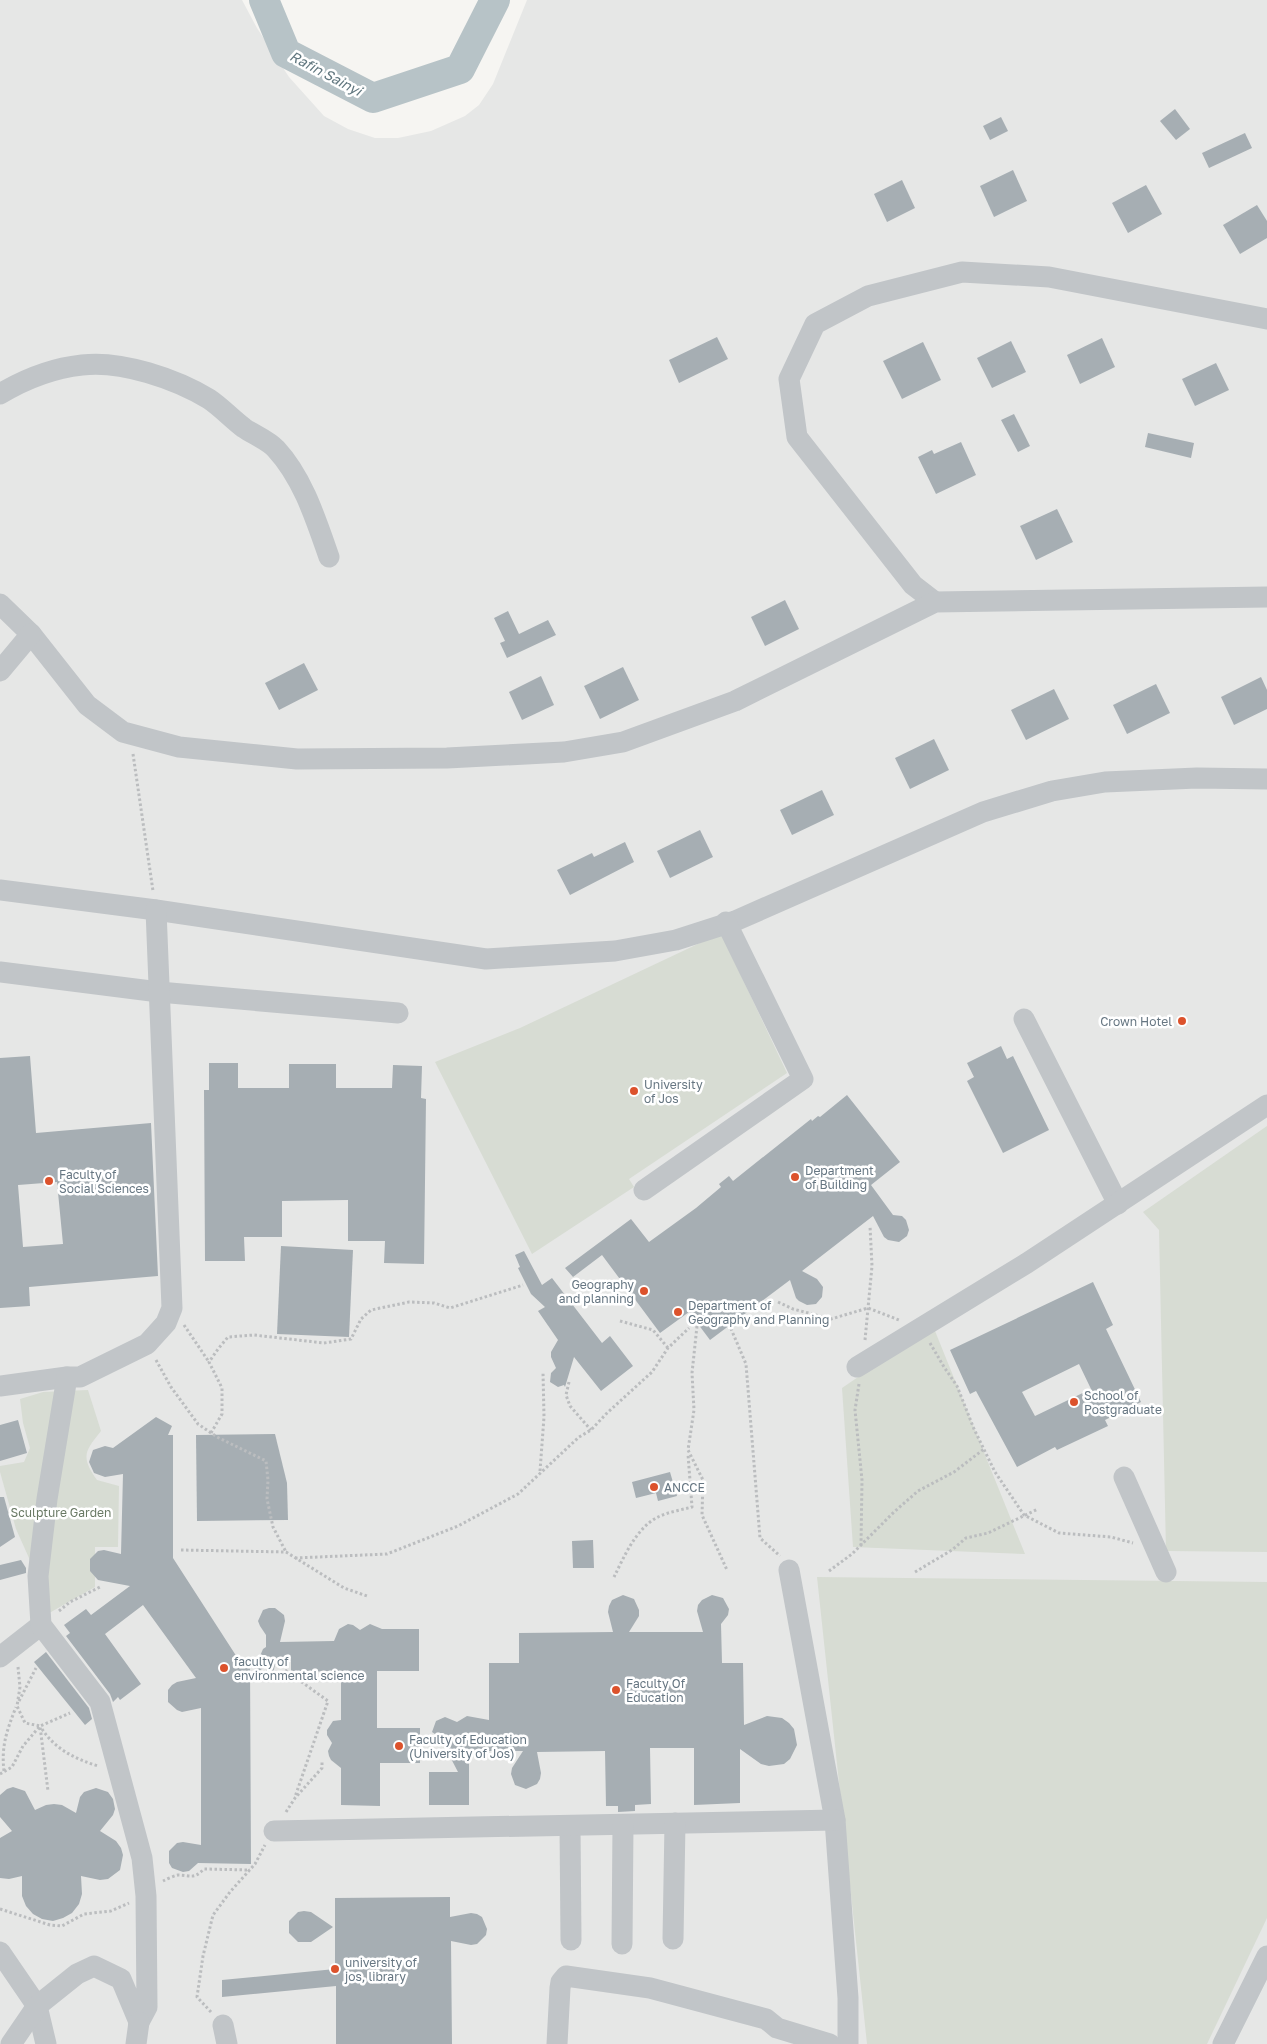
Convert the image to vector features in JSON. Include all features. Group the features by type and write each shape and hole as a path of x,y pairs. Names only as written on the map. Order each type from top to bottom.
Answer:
{"street":[{"path":"935,602 914,585 797,437 789,378 815,324 868,296 962,272 1049,277 1267,319"},
{"path":"0,394 17,384 35,377 83,365 123,367 164,377 209,400 245,429 275,448 297,479 315,516 329,557"},
{"path":"0,604 31,634 87,705 123,732 179,747 297,759 448,758 572,751 623,742 735,701 935,602 1267,597"},
{"path":"0,671 31,634"},
{"path":"0,890 156,910 486,959 615,951 676,940 726,922 735,921 983,812 1052,791 1105,782 1197,778 1267,779"},
{"path":"0,1386 80,1377 147,1344 166,1323 172,1308 156,910"},
{"path":"644,1190 803,1079 726,922"},
{"path":"0,972 159,992 398,1013"},
{"path":"1024,1019 1118,1204"},
{"path":"857,1367 1118,1204 1267,1104"},
{"path":"67,1377 47,1500 38,1576 41,1625 100,1702 142,1858 146,1896 147,2007 139,2022 136,2044"},
{"path":"1124,1477 1166,1572"},
{"path":"789,1570 835,1820 848,1998 848,2044"},
{"path":"8,1651 41,1625"},
{"path":"274,1831 835,1820"},
{"path":"673,1939 675,1823"},
{"path":"622,1824 622,1944"},
{"path":"570,1826 572,1940"},
{"path":"0,1952 37,2006 46,2044"},
{"path":"1223,2044 1267,1956"},
{"path":"11,2044 37,2006 77,1974 94,1966 121,1979 139,2022"},
{"path":"557,2044 561,1982 566,1976 650,1988 766,2019 777,2028 830,2044"}],"path":[{"path":"130,734 156,910"},
{"path":"209,1362 228,1337 254,1335 324,1343 350,1339 361,1319 372,1310 409,1302 434,1303 450,1308 523,1285"},
{"path":"778,1302 793,1309 831,1319 868,1308 900,1320 924,1336 958,1386 974,1429 996,1472 1024,1515 1059,1533 1111,1537 1155,1549"},
{"path":"172,1308 209,1362 222,1388 222,1414 211,1433"},
{"path":"724,1310 746,1364 760,1538 774,1549 789,1570"},
{"path":"620,1321 654,1330 668,1348"},
{"path":"614,1577 626,1554 649,1524 665,1514 692,1507 688,1450 694,1410 692,1373 697,1326"},
{"path":"295,1558 387,1554 458,1526 518,1494 540,1471 578,1437 591,1430 607,1412 652,1372 668,1348 689,1328"},
{"path":"147,1344 171,1387 198,1424 211,1433 266,1461 267,1499 273,1527 286,1552 344,1588 367,1596"},
{"path":"540,1471 544,1417 543,1372"},
{"path":"569,1382 566,1394 570,1406 591,1430"},
{"path":"828,1571 852,1554 918,1491 954,1472 985,1449"},
{"path":"688,1450 703,1480 702,1515 727,1570"},
{"path":"915,1572 952,1550 966,1538 988,1533 1038,1509"},
{"path":"181,1550 286,1552"},
{"path":"41,1625 70,1602 100,1587"},
{"path":"8,1651 20,1687 17,1706 25,1723 40,1726 49,1740 75,1758 118,1770"},
{"path":"4,1771 2,1755 6,1734 17,1706 36,1668"},
{"path":"285,1670 328,1701 295,1798"},
{"path":"0,1774 12,1768 24,1746 40,1726 70,1713"},
{"path":"40,1726 48,1791"},
{"path":"225,2034 197,1997 203,1956 213,1916 230,1892 250,1870 295,1798 322,1768 322,1761"},
{"path":"0,1909 50,1925 62,1926 84,1914 111,1911 146,1896 155,1885 178,1875 189,1877 199,1874 204,1869 250,1870"}],"shaded area":[{"name":"University of Jos","path":"0,0 242,0 257,28 289,77 324,116 348,129 375,138 398,138 431,131 465,116 479,105 493,84 527,0 1267,0 1267,2044 0,2044"}],"green space":[{"path":"721,933 787,1073 629,1179 634,1187 532,1254 435,1062 520,1028"},
{"path":"1267,1126 1267,1552 1166,1551 1159,1230 1143,1212"},
{"path":"933,1326 1025,1554 853,1547 842,1388"},
{"name":"Sculpture Garden","path":"88,1390 101,1431 88,1450 88,1466 97,1480 119,1486 118,1547 95,1547 95,1587 44,1616 29,1558 16,1529 0,1466 24,1462 30,1448 23,1423 20,1399 43,1392"},
{"path":"817,1577 1267,1582 1267,1918 1207,2044 867,2044"}],"building":[{"path":"1175,109 1190,129 1176,140 1160,121"},
{"path":"1001,117 1008,131 990,140 983,126"},
{"path":"1245,133 1252,148 1209,168 1202,153"},
{"path":"1013,170 1027,201 994,217 980,186"},
{"path":"902,180 915,208 887,222 874,194"},
{"path":"1146,185 1162,214 1128,233 1112,203"},
{"path":"1257,205 1267,221 1267,238 1240,254 1223,225"},
{"path":"717,337 728,359 679,383 669,360"},
{"path":"1102,338 1115,367 1080,384 1067,355"},
{"path":"1011,341 1026,372 992,388 977,358"},
{"path":"923,342 941,380 902,399 883,361"},
{"path":"1216,363 1229,390 1195,406 1182,379"},
{"path":"1014,414 1030,446 1018,452 1001,420"},
{"path":"1148,433 1194,443 1191,458 1145,447"},
{"path":"961,442 976,475 936,494 918,457 932,450 934,454"},
{"path":"1057,509 1073,542 1036,560 1020,526"},
{"path":"785,600 799,629 765,646 751,617"},
{"path":"508,611 519,634 548,620 556,635 507,658 500,643 505,641 494,618"},
{"path":"304,663 318,690 279,710 265,683"},
{"path":"623,667 639,700 600,719 584,686"},
{"path":"541,676 554,705 522,720 509,692"},
{"path":"1261,677 1267,690 1267,709 1234,725 1221,697"},
{"path":"1156,684 1170,713 1127,734 1113,705"},
{"path":"1054,689 1069,719 1026,740 1011,710"},
{"path":"934,739 949,770 910,789 895,758"},
{"path":"822,790 834,815 792,835 780,810"},
{"path":"700,830 713,857 670,878 657,851"},
{"path":"625,842 634,862 570,895 557,870 592,853 594,857"},
{"path":"1001,1046 1007,1059 1013,1056 1049,1130 1003,1153 967,1081 974,1077 967,1063"},
{"name":"Faculty of Social Sciences","path":"30,1056 36,1133 151,1123 158,1276 29,1287 30,1306 0,1308 0,1058","holes":["57,1182 63,1244 23,1247 18,1185"]},
{"path":"209,1063 238,1063 238,1088 289,1088 289,1064 336,1064 336,1088 392,1088 393,1065 422,1066 421,1098 426,1099 424,1264 384,1263 385,1241 348,1241 348,1200 282,1201 282,1237 244,1237 245,1261 205,1261 204,1090 209,1090"},
{"path":"847,1095 900,1162 871,1185 893,1215 902,1216 906,1220 909,1230 907,1236 899,1242 888,1240 884,1237 873,1216 802,1271 817,1279 823,1287 822,1297 816,1304 807,1305 799,1301 796,1298 790,1280 710,1340 689,1312 660,1333 602,1255 573,1277 565,1268 631,1219 649,1242 696,1208 721,1187 719,1184 729,1176 733,1181 811,1119 812,1121 818,1116 820,1117"},
{"path":"281,1246 353,1250 349,1337 277,1334"},
{"path":"524,1251 542,1285 552,1278 602,1343 610,1336 633,1366 601,1391 574,1357 565,1387 564,1385 558,1387 550,1382 551,1373 556,1368 551,1352 558,1340 538,1311 545,1307 531,1294 518,1268 520,1267 515,1255"},
{"path":"1093,1282 1113,1325 1106,1329 1141,1402 1105,1420 1108,1426 1057,1450 1055,1447 1017,1467 976,1391 970,1394 950,1350","holes":["1079,1364 1091,1389 1035,1416 1022,1392"]},
{"name":"faculty of environmental science","path":"156,1417 172,1426 168,1435 173,1435 173,1558 244,1668 250,1664 251,1864 198,1863 189,1871 183,1872 172,1868 169,1863 169,1851 177,1843 201,1845 201,1708 182,1712 168,1702 168,1690 172,1685 196,1678 143,1605 105,1634 141,1684 120,1700 118,1697 113,1702 110,1694 66,1636 70,1633 64,1625 86,1609 91,1615 130,1586 98,1580 90,1571 90,1559 98,1551 104,1550 121,1554 123,1474 105,1477 94,1473 89,1462 93,1450 105,1446 113,1448"},
{"path":"18,1420 27,1453 0,1461 0,1425"},
{"path":"275,1434 287,1483 288,1520 197,1521 196,1435"},
{"name":"ANCCE","path":"670,1472 677,1496 658,1501 656,1493 636,1498 632,1482"},
{"path":"0,1497 4,1497 15,1537 0,1547"},
{"path":"593,1540 594,1568 573,1568 572,1541"},
{"path":"21,1560 26,1568 26,1573 0,1580 0,1565"},
{"name":"Faculty Of Education","path":"623,1595 634,1599 639,1610 639,1616 629,1632 703,1632 697,1611 698,1605 702,1600 712,1595 723,1598 729,1609 728,1615 721,1624 722,1663 743,1663 744,1725 767,1716 782,1718 789,1723 794,1729 797,1745 790,1759 784,1764 769,1766 761,1764 740,1749 740,1803 694,1805 694,1748 650,1748 651,1804 635,1805 635,1811 618,1812 618,1806 606,1806 605,1751 537,1752 541,1773 540,1779 537,1784 526,1789 515,1785 511,1774 512,1768 523,1751 469,1751 469,1805 429,1805 429,1772 458,1772 446,1749 445,1741 432,1732 436,1721 445,1717 457,1722 467,1716 489,1720 489,1663 519,1663 519,1633 613,1632 608,1612 609,1606 612,1600"},
{"path":"275,1608 284,1615 285,1621 280,1642 334,1641 339,1629 348,1624 360,1630 370,1624 382,1629 419,1629 419,1671 377,1671 377,1728 420,1728 420,1763 380,1763 380,1806 341,1805 341,1768 329,1756 328,1751 332,1743 327,1735 327,1730 333,1721 341,1720 341,1671 291,1672 291,1661 275,1665 272,1678 266,1677 266,1666 251,1677 263,1649 266,1647 266,1635 258,1621 263,1610"},
{"path":"46,1652 89,1708 92,1719 85,1725 34,1662"},
{"path":"13,1787 25,1791 35,1810 54,1804 62,1805 76,1813 80,1797 84,1792 96,1788 108,1792 113,1799 115,1809 113,1815 100,1831 116,1841 121,1848 123,1855 120,1870 108,1879 100,1880 81,1876 82,1894 79,1904 72,1913 63,1918 53,1921 42,1919 33,1914 26,1906 22,1896 22,1876 9,1879 0,1878 0,1838 12,1831 0,1817 0,1795"},
{"path":"450,1897 450,1917 471,1913 477,1914 482,1917 487,1929 486,1935 477,1944 471,1945 451,1941 452,2044 336,2044 336,1986 222,1997 222,1980 335,1969 335,1898"},
{"path":"298,1912 311,1912 333,1927 311,1942 298,1942 289,1933 289,1921"}],"waterway":[{"name":"Rafin Sainyi","path":"264,0 286,53 373,98 460,69 495,0"}],"place":[{"name":"Crown Hotel","path":"1182,1021"},
{"name":"University of Jos","path":"634,1091"},
{"name":"Department of Building","path":"795,1177"},
{"name":"Faculty of Social Sciences","path":"49,1181"},
{"name":"Geography and planning","path":"644,1291"},
{"name":"Department of Geography and Planning","path":"678,1312"},
{"name":"School of Postgraduate","path":"1074,1402"},
{"name":"ANCCE","path":"654,1487"},
{"name":"faculty of environmental science","path":"224,1668"},
{"name":"Faculty Of Education","path":"616,1690"},
{"name":"Faculty of Education (University of Jos)","path":"399,1746"},
{"name":"university of jos, library","path":"335,1969"}]}
